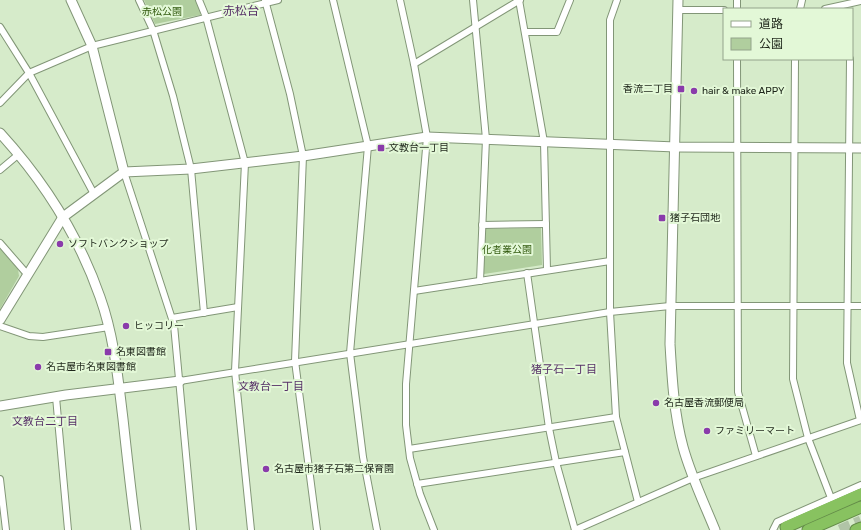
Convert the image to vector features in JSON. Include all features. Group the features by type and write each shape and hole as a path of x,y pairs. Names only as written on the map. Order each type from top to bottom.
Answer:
{"highway":[{"path":"786,527 861,494"},
{"path":"808,530 861,507"},
{"path":"856,530 861,528"}],"street":[{"path":"71,0 92,46 124,172 172,318 180,381 193,530"},
{"path":"140,0 153,30 173,96 191,169 204,312"},
{"path":"199,0 206,17 245,163 235,371 251,530"},
{"path":"0,103 29,73 92,46 278,0"},
{"path":"333,0 368,146 350,353 363,457 378,530"},
{"path":"400,0 414,64 427,137 406,384 406,425 409,449 417,484 434,530"},
{"path":"472,0 476,27 486,139 480,280"},
{"path":"414,64 520,0 544,142 547,270"},
{"path":"525,32 557,32 570,0"},
{"path":"617,0 610,20 610,312 616,417 638,502"},
{"path":"678,0 676,147 670,306 672,383 683,445 693,478 715,530"},
{"path":"834,8 851,6 861,1"},
{"path":"265,2 290,94 303,156 295,361 317,530"},
{"path":"678,10 723,10"},
{"path":"0,27 29,73 94,194"},
{"path":"737,60 738,392 756,456"},
{"path":"795,60 793,379 808,438 831,498"},
{"path":"527,273 549,428 556,462 575,530 693,478 860,420 847,363 850,60"},
{"path":"0,133 19,154 62,217 83,252 101,298 109,327 120,389 136,530"},
{"path":"0,320 62,217 124,172 191,169 245,163 303,156 427,137 676,147 861,148"},
{"path":"0,170 19,154"},
{"path":"482,225 546,224"},
{"path":"0,243 27,274"},
{"path":"414,291 610,261"},
{"path":"0,406 56,397 180,381 295,361 610,312 670,306 861,306"},
{"path":"172,318 238,307"},
{"path":"0,326 29,336 42,337 109,327"},
{"path":"56,397 68,530"},
{"path":"409,449 616,417"},
{"path":"417,484 625,452"},
{"path":"0,479 1,498 6,530"},
{"path":"773,530 776,522 861,484"}],"green space":[{"name":"赤松公園","path":"144,0 196,0 201,12 200,15 155,24"},
{"name":"化者業公園","path":"541,228 542,265 484,274 482,272 486,229"},
{"path":"0,248 18,269 19,276 0,309"}],"tunnel":[{"path":"840,530 861,521"}],"place":[{"name":"香流二丁目","path":"681,89"},
{"name":"hair & make APPY","path":"694,91"},
{"name":"文教台一丁目","path":"381,148"},
{"name":"猪子石団地","path":"662,218"},
{"name":"ソフトバンクショップ","path":"60,244"},
{"name":"ヒッコリー","path":"126,326"},
{"name":"名東図書館","path":"108,352"},
{"name":"名古屋市名東図書館","path":"38,367"},
{"name":"名古屋香流郵便局","path":"656,403"},
{"name":"ファミリーマート","path":"707,431"},
{"name":"名古屋市猪子石第二保育園","path":"266,469"}],"district":[{"name":"赤松台","path":"241,11"},
{"name":"猪子石一丁目","path":"564,369"},
{"name":"文教台一丁目","path":"271,386"},
{"name":"文教台二丁目","path":"45,421"}]}
